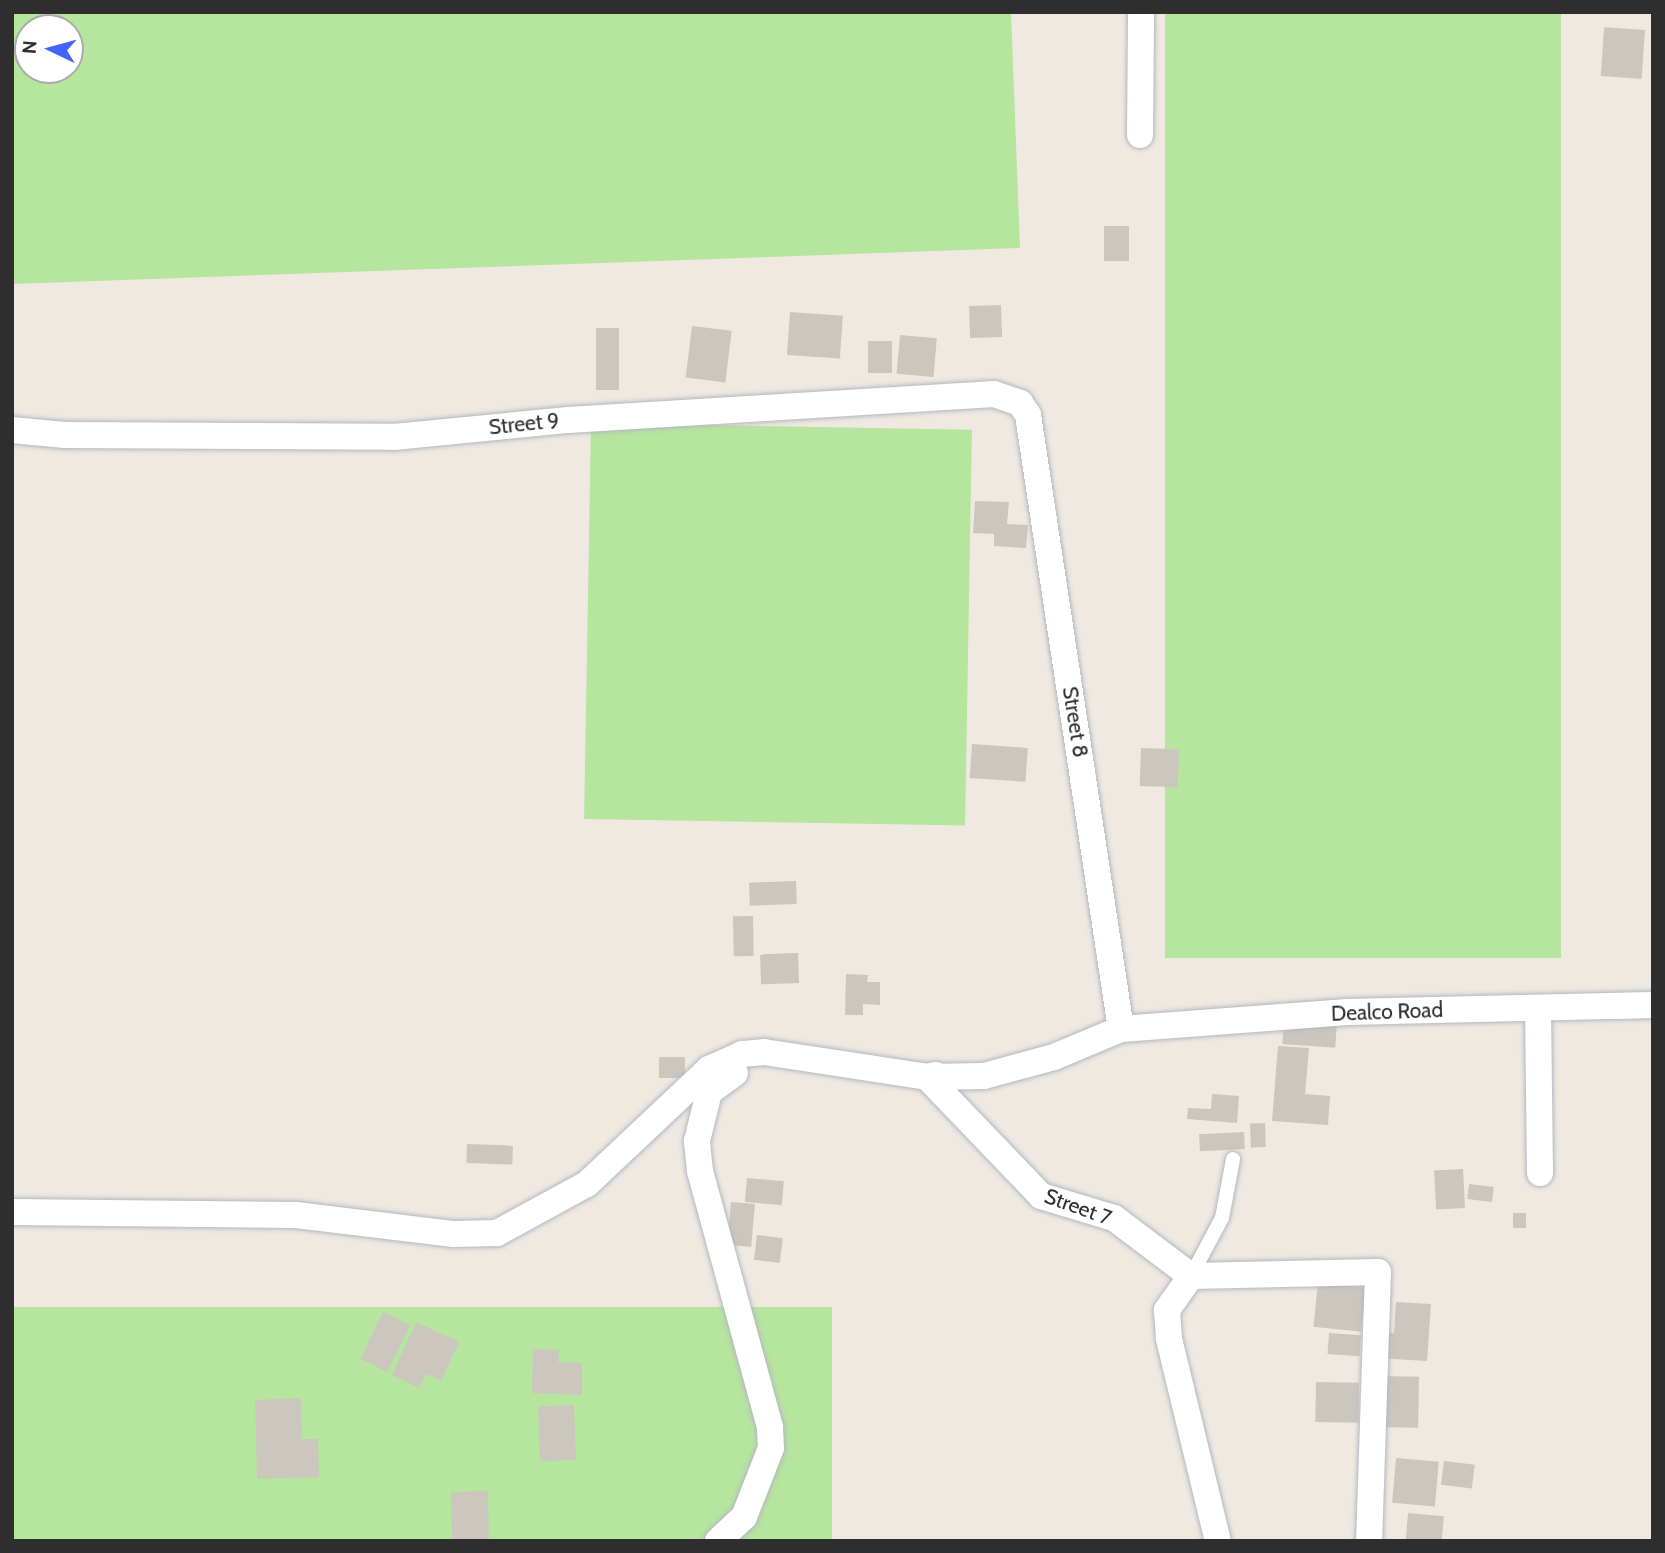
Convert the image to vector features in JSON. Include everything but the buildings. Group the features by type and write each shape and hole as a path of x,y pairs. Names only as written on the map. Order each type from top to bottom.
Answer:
{"street":[{"path":"1140,135 1142,12"},
{"name":"Street 9","path":"12,430 65,435 394,437 568,420 994,394 1020,402 1028,415"},
{"name":"Street 8","path":"1028,415 1121,1029"},
{"name":"Dealco Road","path":"12,1212 296,1215 464,1235 498,1233 587,1184 709,1069 729,1057 764,1052 928,1077 984,1076 1045,1059 1121,1029 1347,1012 1653,1005"},
{"path":"1538,1008 1539,1173"},
{"path":"718,1541 744,1517 771,1448 770,1427 700,1171 697,1141 709,1091 764,1052"},
{"name":"Street 7","path":"928,1077 1041,1196 1114,1218 1191,1276"},
{"path":"1218,1541 1169,1339 1167,1310 1191,1276 1378,1272 1370,1541"}],"lane":[{"path":"1191,1276 1222,1218 1233,1159"}],"green space":[{"path":"12,12 1011,12 1020,248 12,284"},
{"path":"1165,12 1561,12 1561,958 1165,958"},
{"path":"591,423 972,430 965,826 584,819"},
{"path":"12,1307 832,1307 832,1541 12,1541"}]}
